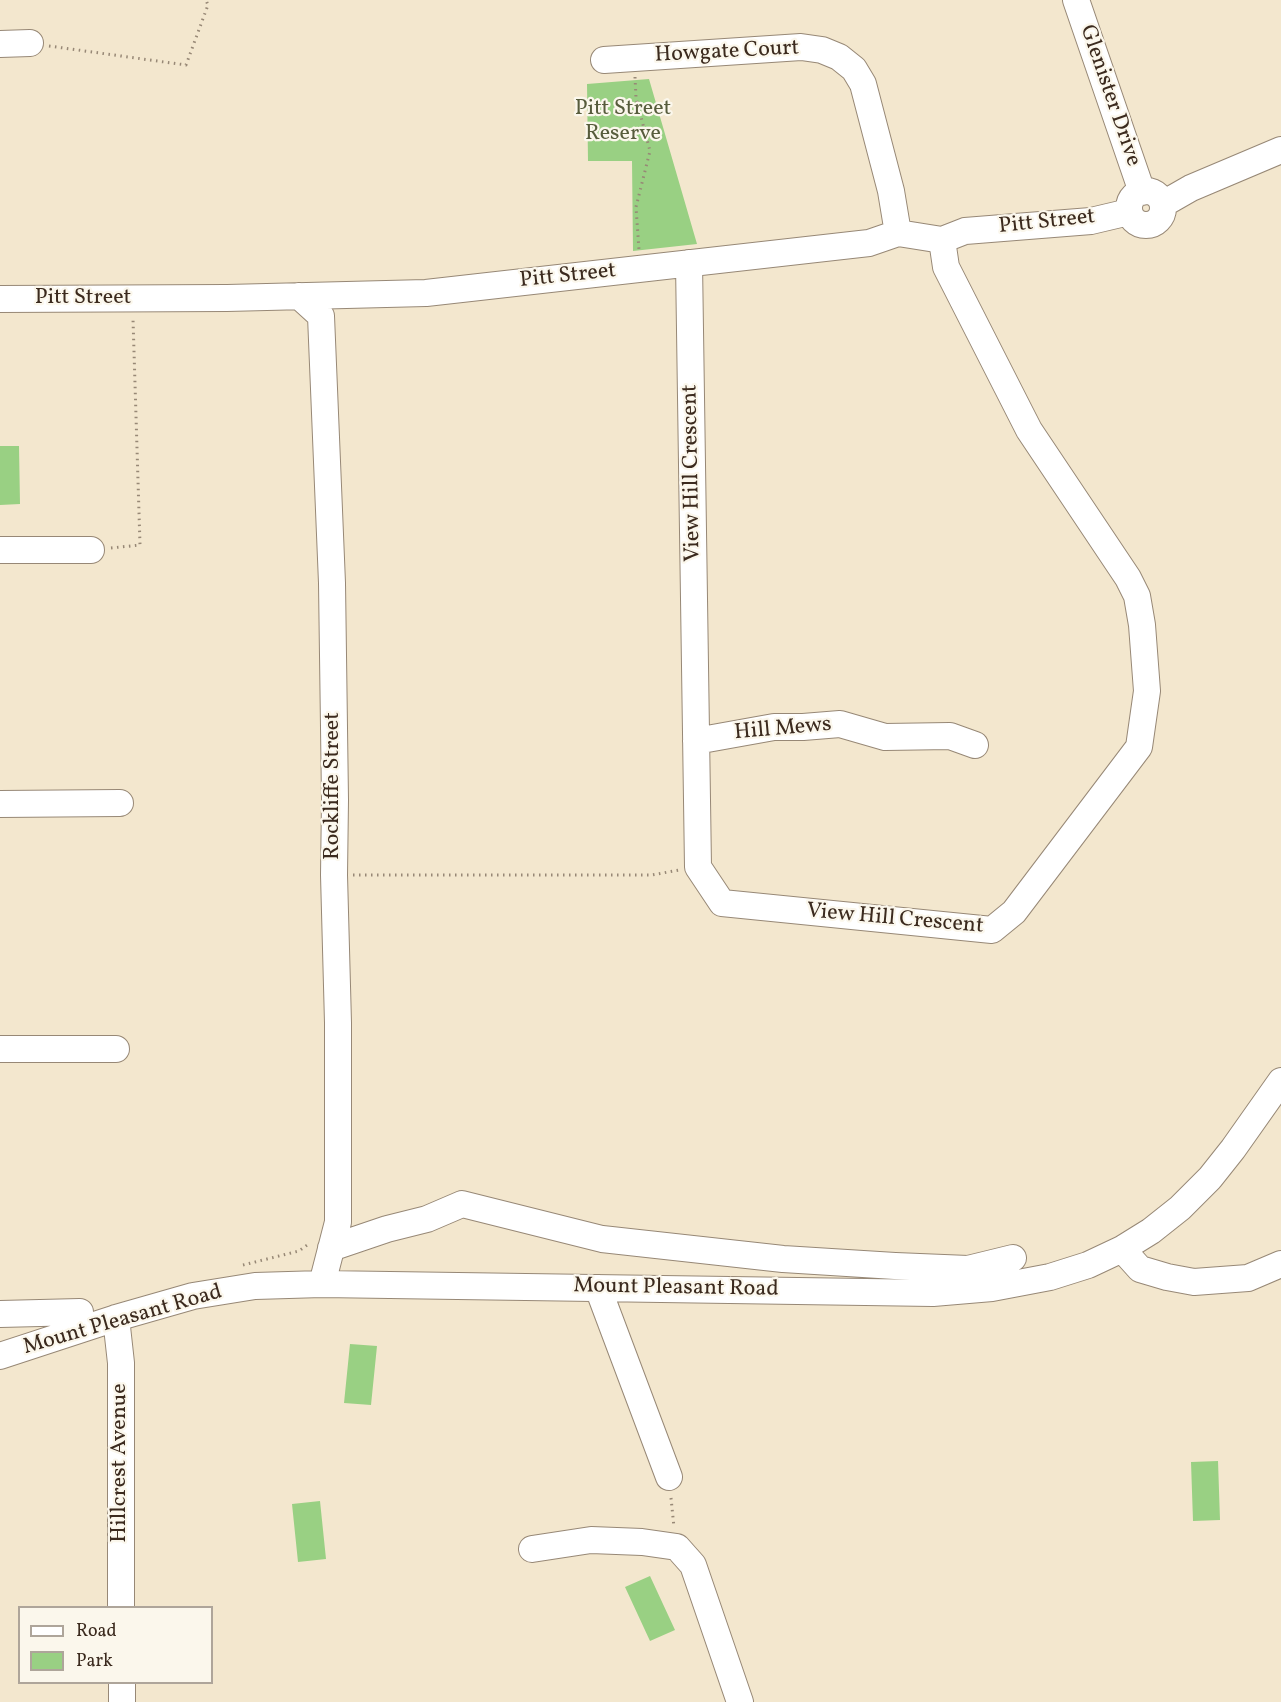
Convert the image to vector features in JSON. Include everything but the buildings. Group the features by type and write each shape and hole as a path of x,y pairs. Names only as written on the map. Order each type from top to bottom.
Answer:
{"street":[{"name":"Glenister Drive","path":"1077,0 1145,203"},
{"path":"0,44 30,43"},
{"name":"Howgate Court","path":"604,60 801,46 822,50 839,57 854,69 863,84 891,191 898,233"},
{"name":"Pitt Street","path":"0,299 426,293 869,243 898,233 942,240 965,231 1091,221 1191,189 1281,150"},
{"name":"View Hill Crescent","path":"689,263 698,867 722,903 992,930 1014,912 1139,747 1147,691 1142,624 1137,596 1128,578 1029,430 946,267 942,240"},
{"name":"Rockliffe Street","path":"299,296 321,316 332,583 334,875 338,1023 338,1222 322,1284"},
{"path":"0,550 91,550"},
{"name":"Hill Mews","path":"696,741 774,727 840,724 885,737 950,736 975,745"},
{"path":"0,804 120,803"},
{"path":"0,1049 116,1049"},
{"name":"Mount Pleasant Road","path":"0,1356 116,1318 193,1296 255,1286 322,1284 933,1293 992,1288 1050,1277 1088,1265 1122,1249 1151,1231 1180,1208 1210,1178 1281,1081"},
{"path":"331,1248 387,1229 427,1219 462,1204 602,1239 783,1258 968,1269 1013,1258"},
{"path":"1122,1249 1140,1269 1194,1282 1248,1278 1281,1264"},
{"path":"598,1288 669,1477"},
{"path":"0,1314 80,1312"},
{"name":"Hillcrest Avenue","path":"116,1318 121,1363 121,1606"},
{"path":"532,1549 591,1540 642,1542 677,1547 693,1565 740,1702"},
{"path":"122,1684 122,1702"}],"path":[{"path":"30,43 186,65 208,5 206,0"},
{"path":"634,58 636,98 650,151 636,207 641,269"},
{"path":"91,550 140,544 132,298"},
{"path":"334,875 652,875 698,867"},
{"path":"669,1477 677,1547"}],"green space":[{"name":"Pitt Street Reserve","path":"649,79 697,244 633,251 632,161 588,161 587,84"},
{"path":"0,446 19,446 20,504 0,505"},
{"path":"350,1344 377,1346 371,1405 344,1403"},
{"path":"1218,1461 1220,1520 1193,1521 1191,1462"},
{"path":"320,1501 326,1559 298,1562 292,1504"},
{"path":"650,1576 675,1630 650,1641 625,1587"}]}
